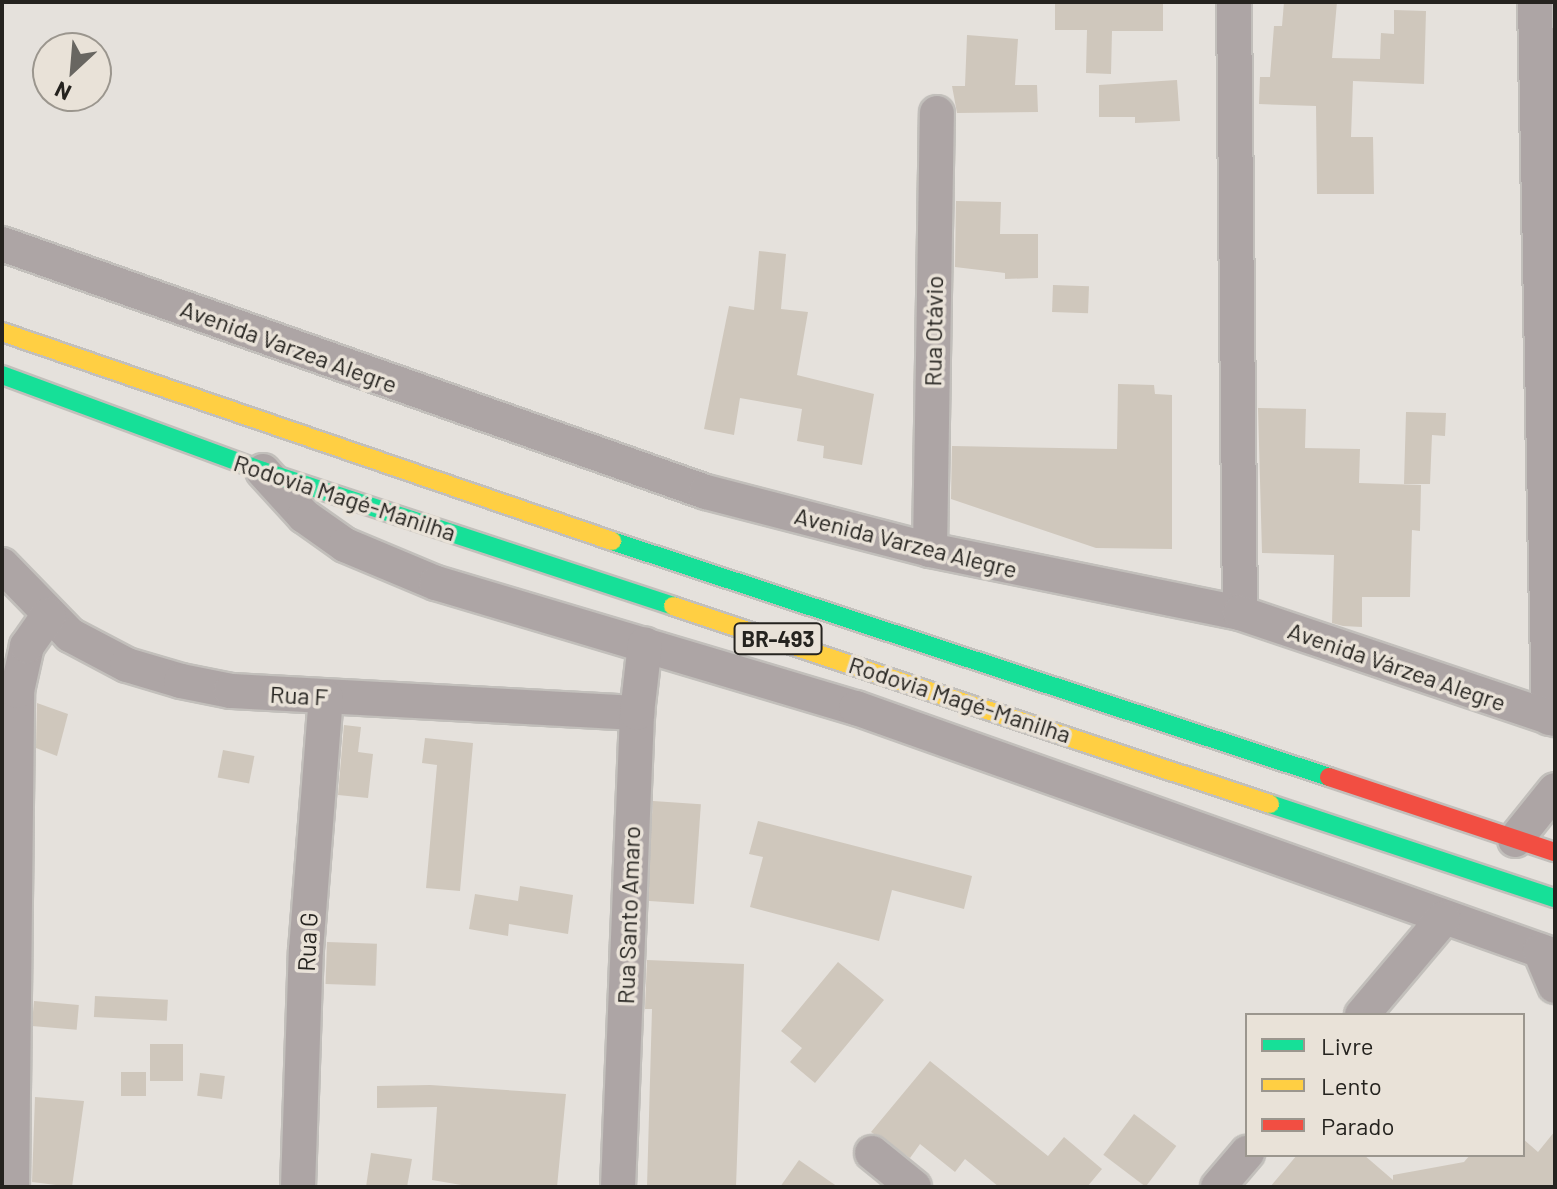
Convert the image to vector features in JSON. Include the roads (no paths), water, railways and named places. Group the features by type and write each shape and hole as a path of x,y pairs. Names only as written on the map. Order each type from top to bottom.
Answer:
{"highway":[{"name":"Rodovia Magé-Manilha","path":"2,332 529,513 1555,852"},
{"name":"Rodovia Magé-Manilha","path":"2,375 263,471 1555,898"}],"street":[{"path":"1234,2 1240,613"},
{"path":"1535,2 1552,719"},
{"name":"Rua Otávio","path":"930,550 937,113"},
{"name":"Avenida Varzea Alegre","path":"2,244 706,492 930,550 1240,613"},
{"path":"263,471 304,516 371,558 526,611 856,708 1443,919 1548,953 1555,986"},
{"name":"Rua F","path":"2,565 49,615 91,648 181,681 231,691 637,713"},
{"name":"Avenida Várzea Alegre","path":"1240,613 1552,719"},
{"path":"12,1187 17,691 27,646 49,615"},
{"name":"Rua Santo Amaro","path":"618,1187 637,713 645,644"},
{"name":"Rua G","path":"298,1187 306,950 326,697"},
{"path":"1515,840 1555,790"},
{"path":"1364,1013 1443,919"},
{"path":"872,1153 914,1187"},
{"path":"1218,1187 1245,1155"}]}
